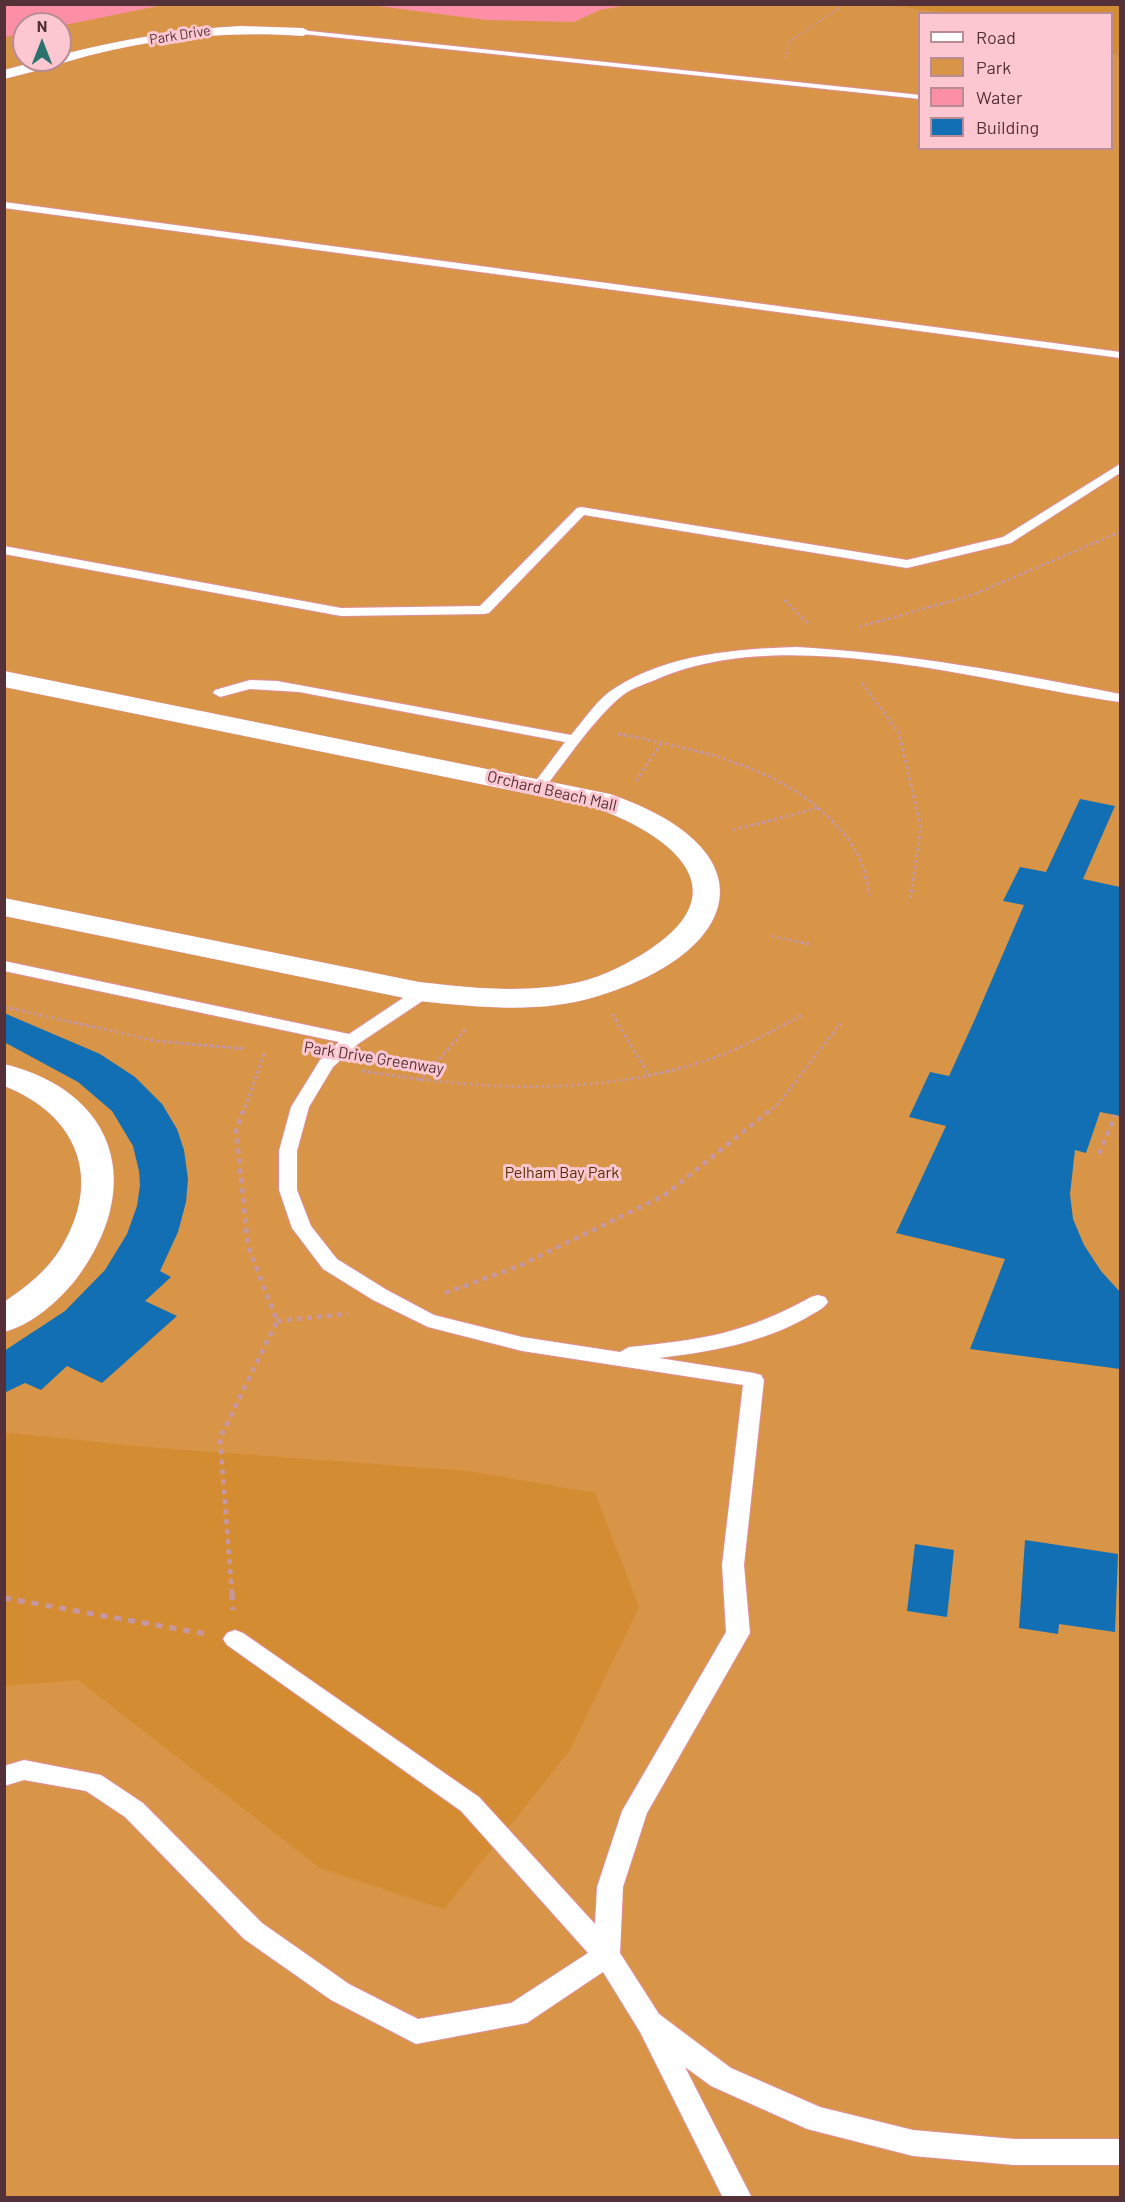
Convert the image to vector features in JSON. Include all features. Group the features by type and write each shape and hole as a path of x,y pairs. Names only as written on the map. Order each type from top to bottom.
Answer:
{"street":[{"name":"Park Drive","path":"72,57 154,38 210,30 249,28 303,32"},
{"name":"Orchard Beach Mall","path":"4,679 600,800 629,809 666,830 681,842 701,868 707,896 699,922 688,935 657,960 615,981 589,988 528,997 466,997 424,993 4,907"},
{"path":"4,1074 47,1093 71,1113 88,1137 95,1157 98,1200 92,1224 79,1249 58,1277 4,1320"}],"lane":[{"path":"303,32 918,97"},
{"path":"6,205 1120,355"},
{"path":"4,550 341,612 484,610 581,511 907,564 1007,540 1120,468"},
{"path":"538,786 585,728 619,691 669,669 695,662 790,652 840,654 925,664 1120,698"},
{"path":"220,693 241,684 260,683 299,688 575,740"},
{"path":"4,966 352,1040"},
{"path":"424,993 352,1040 326,1064 300,1107 288,1151 288,1190 302,1228 330,1264 380,1295 428,1320 522,1344 754,1380 733,1565 738,1633 635,1811 610,1887 607,1955"},
{"path":"601,1356 699,1347 727,1342 754,1335 795,1316 818,1302"},
{"path":"235,1639 470,1804 607,1955 649,2023 738,2198"},
{"path":"4,1776 24,1770 92,1782 134,1810 253,1931 340,1992 416,2032 517,2014 607,1955"},
{"path":"649,2023 721,2077 817,2120 913,2143 1014,2152 1120,2152"}],"path":[{"path":"779,82 789,42 845,4"},
{"path":"823,637 972,595 1120,532"},
{"path":"784,600 840,654 899,733 921,828 910,901"},
{"path":"585,728 662,742 742,763 812,801 843,833 859,857 870,895"},
{"path":"635,782 662,742"},
{"path":"733,830 818,808"},
{"path":"771,936 809,944"},
{"name":"Park Drive Greenway","path":"4,1007 157,1041 265,1051 419,1082 514,1086 586,1086 650,1077 708,1062 769,1036 802,1015"},
{"path":"611,1012 650,1077"},
{"path":"277,1321 406,1308 519,1266 665,1195 779,1103 841,1023"},
{"path":"419,1082 471,1024"},
{"path":"4,1598 235,1639 220,1438 277,1321 248,1246 236,1131 265,1051"},
{"path":"1099,1154 1115,1115"}],"green space":[{"name":"Pelham Bay Park","path":"44,4 1120,5 1120,2197 5,2197 4,17 12,14 12,72 72,72 72,12 19,12"}],"shaded area":[{"path":"887,5 1120,5 1120,57 1113,54 1113,12 940,12"},
{"path":"11,1433 134,1446 468,1471 595,1493 639,1607 570,1750 444,1909 320,1868 78,1680 5,1686 4,1435"}],"water":[{"path":"5,4 163,4 72,24 72,12 12,12 12,36 5,37"},
{"path":"627,4 600,10 574,22 486,20 370,5"}],"building":[{"path":"1080,799 1115,806 1083,879 1120,887 1120,1116 1100,1112 1086,1153 1075,1150 1070,1194 1073,1219 1084,1245 1101,1271 1120,1292 1120,1369 970,1349 1005,1259 896,1233 946,1126 909,1117 930,1072 949,1076 975,1019 1024,905 1003,901 1020,867 1046,872"},
{"path":"4,1013 100,1054 135,1077 162,1104 177,1129 184,1150 188,1179 186,1202 178,1232 160,1271 171,1277 145,1301 177,1316 102,1383 67,1366 41,1390 25,1383 4,1393 4,1351 65,1311 105,1270 127,1234 137,1206 140,1185 133,1146 112,1111 78,1082 4,1042"},
{"path":"1025,1540 1118,1554 1115,1632 1059,1624 1058,1634 1019,1628"},
{"path":"915,1544 954,1550 947,1617 907,1611"}]}
